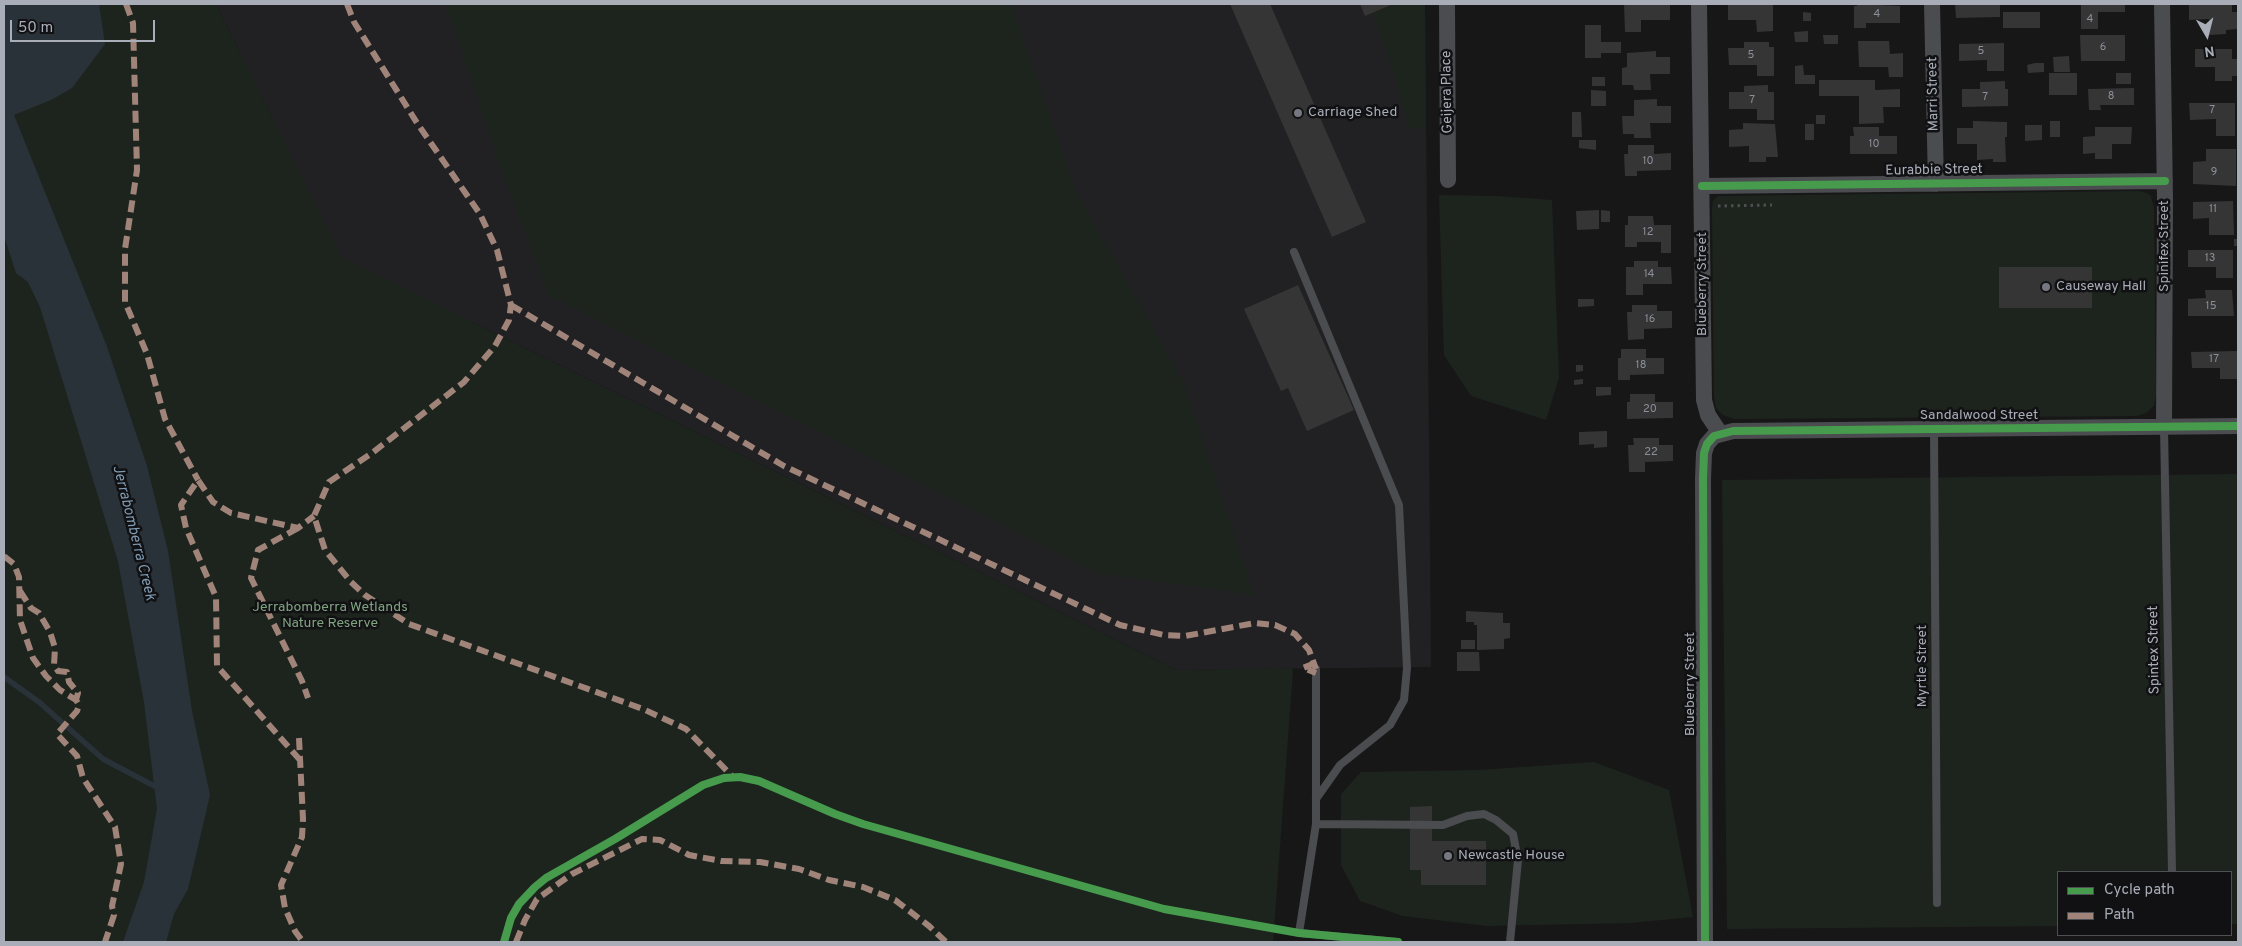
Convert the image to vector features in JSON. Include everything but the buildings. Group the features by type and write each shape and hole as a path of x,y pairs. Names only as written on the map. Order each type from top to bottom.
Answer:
{"street":[{"name":"Geijera Place","path":"1447,4 1448,180"},
{"name":"Blueberry Street","path":"1700,4 1704,404 1708,415 1720,433 1714,436 1707,444 1704,457 1705,942"},
{"name":"Marri Street","path":"1932,4 1936,184"},
{"name":"Spinifex Street","path":"2162,4 2165,181 2164,427"},
{"name":"Eurabbie Street","path":"1702,186 2165,181"},
{"name":"Sandalwood Street","path":"1720,433 1733,431 2238,426"}],"lane":[{"path":"1294,252 1399,504 1407,658 1404,700 1390,725 1340,765 1316,799"},
{"name":"Spintex Street","path":"2164,427 2172,871"},
{"name":"Myrtle Street","path":"1934,429 1937,903"},
{"path":"1316,669 1316,824 1299,933 1398,942"},
{"path":"1316,824 1443,825 1467,816 1484,814 1496,820 1513,834 1518,860 1510,942"}],"shaded area":[{"path":"216,4 1425,4 1431,667 1177,670 491,331 342,260"}],"green space":[{"name":"Jerrabomberra Wetlands Nature Reserve","path":"4,4 216,4 341,257 1177,670 1291,668 1293,670 1273,942 4,942"},
{"path":"446,4 1011,4 1077,194 1183,381 1254,595 1097,573 549,295 505,181"},
{"path":"1393,4 1425,4 1426,130 1408,126 1392,67 1372,13"},
{"path":"2139,191 2151,196 2154,208 2156,394 2154,406 2146,413 2137,416 1735,419 1723,415 1716,408 1714,397 1712,207 1713,201 1718,196"},
{"path":"1439,195 1497,196 1552,200 1559,378 1546,420 1471,396 1444,355"},
{"path":"2238,474 2238,924 2232,924 2232,871 2057,871 2057,926 1727,929 1722,480"},
{"path":"1594,762 1669,790 1693,917 1631,923 1487,926 1403,916 1360,901 1341,865 1341,794 1361,772 1479,770"}],"water":[{"name":"Jerrabomberra Creek","path":"4,4 99,4 105,44 72,88 53,99 14,115 106,344 147,466 168,551 192,711 210,795 188,889 174,914 166,942 123,942 144,882 157,809 144,702 118,561 40,307 28,282 16,273 4,236"}],"waterway":[{"path":"4,677 39,702 103,759 160,789"}],"marked path":[{"path":"126,4 133,23 137,170 125,249 125,302 147,354 165,419 198,480"},
{"path":"347,4 354,22 417,123 480,214 497,250 511,305 509,320 495,346 464,382 372,453 329,482 314,516 325,550 351,582 365,595 409,624 643,709 686,729 733,777"},
{"path":"511,305 784,466 1120,625 1164,635 1185,636 1255,623 1275,625 1295,634 1309,650 1316,669"},
{"path":"300,760 217,666 216,597 186,528 181,505 198,480 213,502 231,513 298,528 314,516"},
{"path":"298,528 258,550 251,578 302,681 308,698"},
{"path":"4,556 14,564 19,577 20,620 33,658 46,676 60,690 76,700 79,705 77,711 57,734 77,756 83,778 115,827 121,864 112,906 114,915 105,942"},
{"path":"20,591 31,608 39,613 50,632 55,648 54,665 58,671 67,672 69,682 78,693 76,700"},
{"path":"1315,663 1303,668 1316,673"},
{"path":"299,738 303,819 302,837 281,885 285,908 295,931 303,942"},
{"path":"516,942 525,920 537,899 572,874 642,839 660,840 689,855 721,861 760,862 799,869 829,880 863,887 895,900 929,926 946,942"}],"cycle path":[{"path":"1702,186 2165,181"},
{"path":"1705,942 1703,479 1704,453 1707,444 1714,436 1733,431 2238,426"},
{"path":"504,942 511,918 519,904 546,878 615,839 703,785 724,778 740,777 759,781 863,824 1164,909 1299,933 1398,942"}],"place":[{"name":"Carriage Shed","path":"1298,113"},
{"name":"Causeway Hall","path":"2046,287"},
{"name":"Newcastle House","path":"1448,856"}]}
